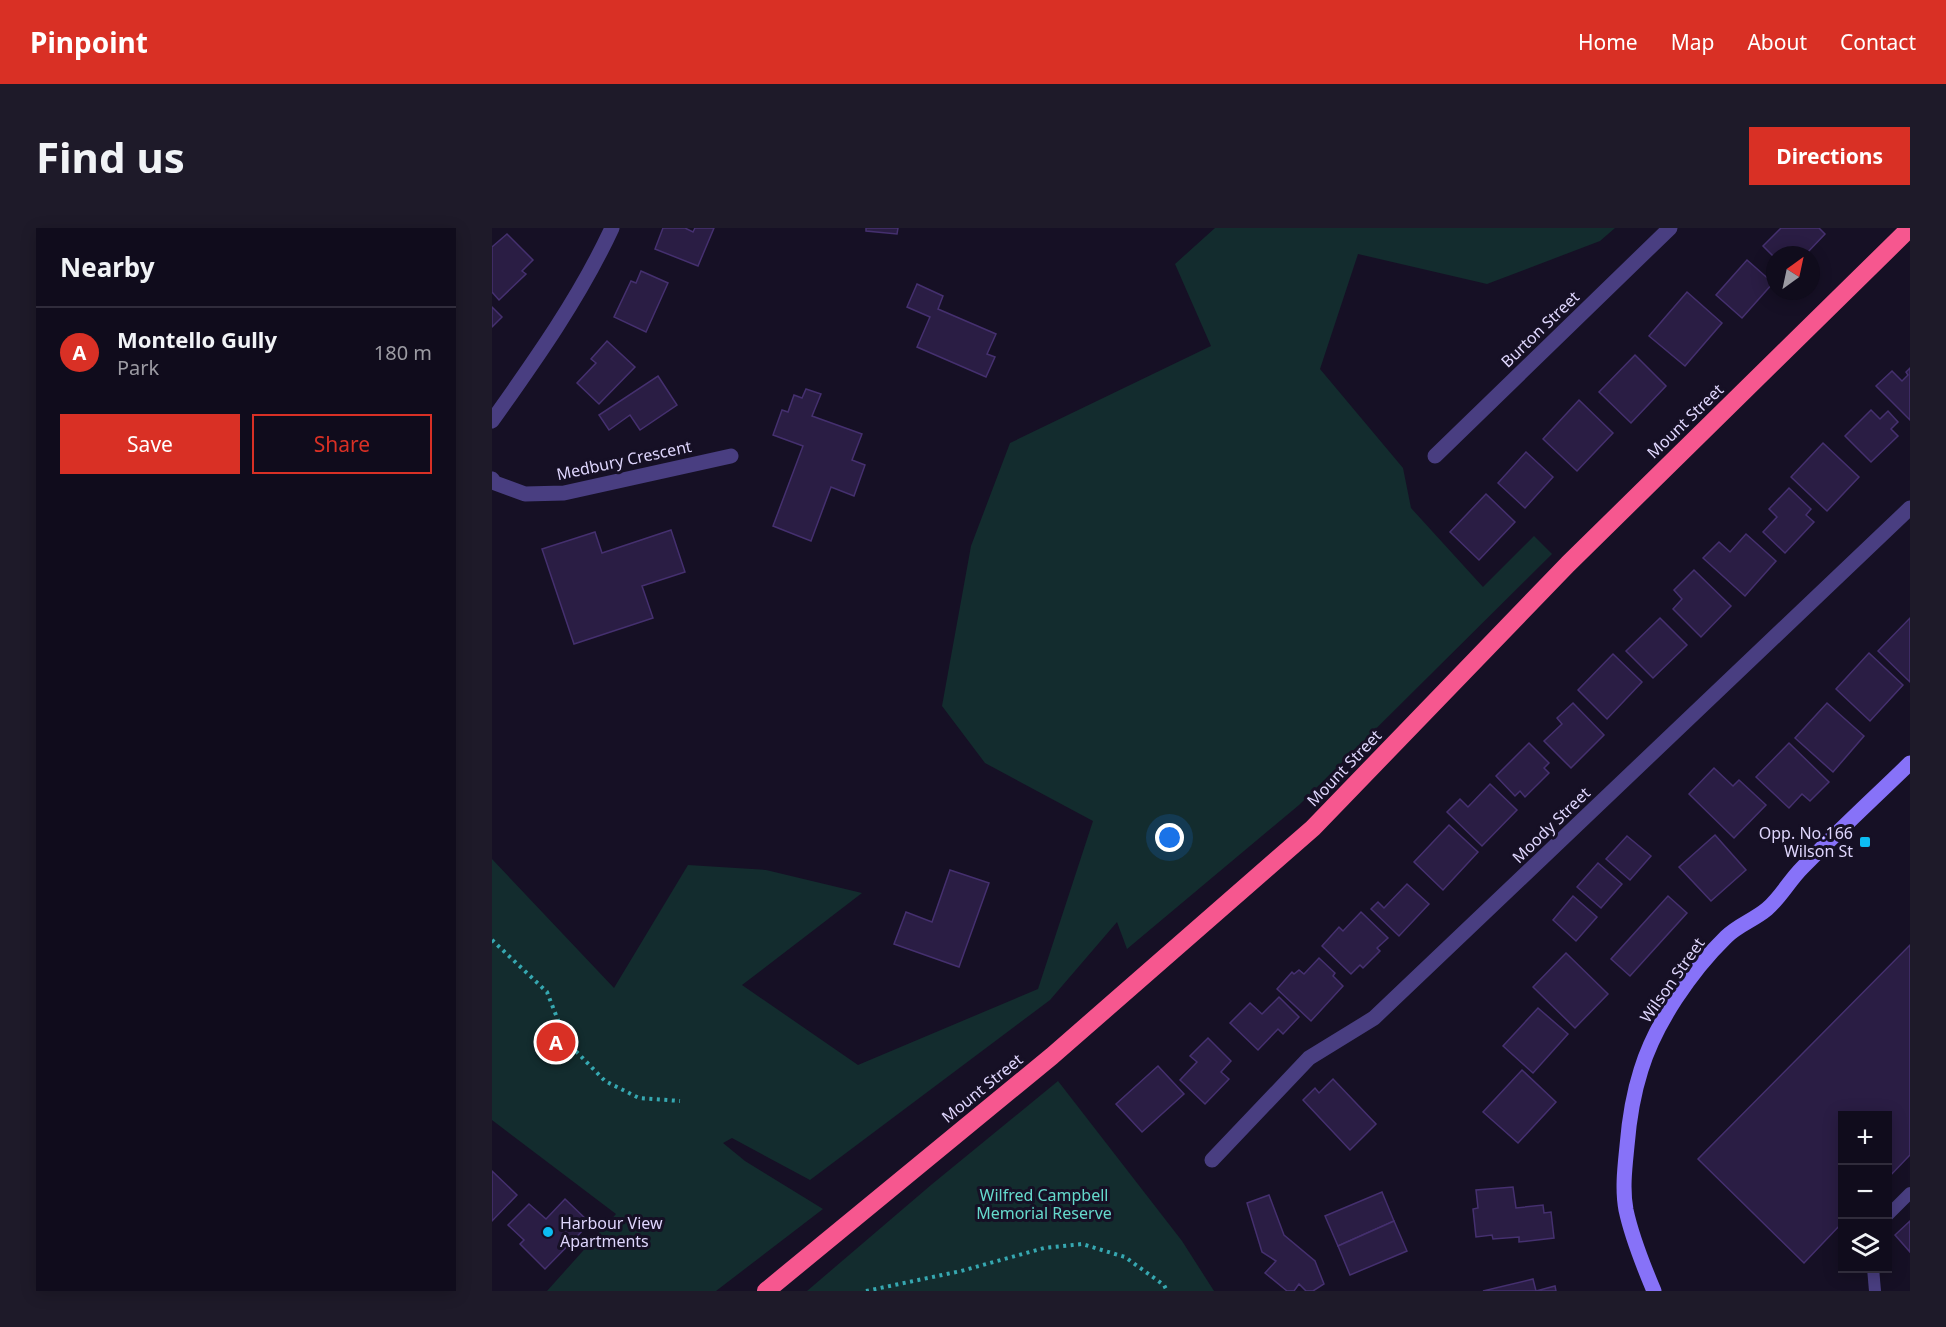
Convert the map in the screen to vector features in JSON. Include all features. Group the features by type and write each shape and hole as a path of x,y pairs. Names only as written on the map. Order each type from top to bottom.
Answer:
{"highway":[{"name":"Mount Street","path":"766,1291 1052,1056 1313,828 1568,564 1910,228"}],"street":[{"path":"492,421 565,315 601,253 612,228"},
{"name":"Burton Street","path":"1435,456 1670,228"},
{"name":"Medbury Crescent","path":"492,479 495,483 525,494 564,493 731,456"},
{"name":"Moody Street","path":"1212,1160 1309,1058 1374,1018 1910,508"},
{"name":"Wilson Street","path":"1654,1291 1638,1255 1626,1208 1624,1169 1633,1101 1641,1070 1654,1038 1695,974 1725,938 1742,924 1766,910 1800,870 1910,764"}],"lane":[{"path":"1892,1210 1910,1193"},
{"path":"1873,1273 1875,1291"}],"path":[{"path":"492,940 547,992 566,1041 605,1080 639,1098 680,1101"},
{"path":"866,1291 961,1271 1044,1248 1082,1244 1125,1257 1164,1286 1167,1291"}],"green space":[{"path":"1215,228 1615,228 1600,241 1487,284 1358,254 1320,369 1403,468 1411,508 1483,587 1534,536 1552,554 1299,805 1127,949 1117,922 1050,1000 810,1180 732,1138 723,1143 745,1161 823,1209 716,1291 547,1291 616,1214 492,1120 492,859 614,988 688,865 766,870 862,893 742,985 858,1065 1038,989 1093,821 985,763 942,706 971,546 1010,443 1211,346 1175,264"},
{"name":"Wilfred Campbell Memorial Reserve","path":"1058,1081 1182,1241 1214,1291 807,1291 931,1185"}],"building":[{"path":"663,228 685,228 693,232 695,228 714,228 698,266 655,249"},
{"path":"866,228 898,228 897,234 866,231"},
{"path":"1781,228 1819,228 1825,234 1814,246 1766,246 1766,249 1763,246"},
{"path":"507,234 533,260 522,271 526,274 499,300 492,292 492,247"},
{"path":"1747,260 1766,277 1766,291 1742,318 1716,295"},
{"path":"641,271 668,283 646,332 614,317 631,281 636,283"},
{"path":"917,284 943,296 938,309 996,334 987,354 995,357 986,377 917,347 930,317 907,307"},
{"path":"1687,292 1722,323 1685,366 1649,336"},
{"path":"492,307 502,317 492,327"},
{"path":"607,341 635,367 599,404 577,383 596,363 591,359"},
{"path":"1635,355 1666,386 1631,423 1599,392"},
{"path":"1910,368 1910,420 1876,386 1892,371 1902,381 1908,375 1906,372"},
{"path":"658,376 677,405 640,430 630,415 609,430 599,415"},
{"path":"806,389 821,394 812,416 862,434 852,460 865,465 854,496 831,487 811,541 773,526 803,446 773,435 782,410 788,412 794,395 802,398"},
{"path":"1579,400 1613,433 1577,471 1543,439"},
{"path":"1871,410 1880,419 1888,411 1898,422 1891,429 1898,436 1871,462 1845,436"},
{"path":"1823,443 1859,477 1827,511 1791,477"},
{"path":"1526,452 1553,477 1525,508 1498,483"},
{"path":"1789,488 1811,509 1806,515 1814,522 1785,553 1763,532 1777,517 1769,509"},
{"path":"1486,494 1515,522 1479,560 1450,532"},
{"path":"671,530 685,572 642,586 653,618 574,644 542,549 595,532 602,553"},
{"path":"1746,534 1776,561 1745,596 1703,558 1719,542 1730,552"},
{"path":"1694,570 1731,606 1701,637 1673,609 1682,599 1674,590"},
{"path":"1660,618 1687,645 1653,678 1626,651"},
{"path":"1910,618 1910,682 1878,651"},
{"path":"1869,653 1903,685 1870,721 1836,689"},
{"path":"1613,654 1642,682 1607,719 1578,690"},
{"path":"1573,703 1604,735 1571,768 1544,741 1562,724 1557,718"},
{"path":"1827,703 1864,736 1833,772 1795,738"},
{"path":"1529,743 1549,763 1544,768 1549,773 1525,797 1520,791 1515,796 1496,776"},
{"path":"1789,743 1829,782 1810,801 1802,794 1789,808 1756,777"},
{"path":"1714,768 1733,786 1739,780 1766,805 1734,838 1689,794"},
{"path":"1490,784 1517,810 1482,846 1447,812 1460,799 1468,807"},
{"path":"1449,825 1478,852 1443,890 1414,862"},
{"path":"1715,835 1746,870 1711,901 1679,867"},
{"path":"1627,836 1651,856 1630,880 1606,859"},
{"path":"1598,863 1622,884 1601,908 1577,887"},
{"path":"950,870 989,883 959,967 894,944 906,912 932,922"},
{"path":"1407,884 1429,904 1399,936 1371,909 1378,902 1384,908"},
{"path":"1573,896 1597,917 1576,941 1553,920"},
{"path":"1668,896 1687,913 1630,976 1611,959"},
{"path":"1361,912 1388,938 1377,948 1380,951 1363,968 1360,965 1351,974 1322,946 1339,927 1343,931"},
{"path":"1910,945 1910,1155 1892,1174 1892,1111 1838,1111 1838,1227 1804,1263 1698,1159"},
{"path":"1566,953 1608,994 1575,1028 1533,987"},
{"path":"1319,958 1335,973 1333,976 1343,986 1311,1021 1277,989 1292,972 1294,974 1299,970 1304,974"},
{"path":"1279,997 1299,1017 1283,1034 1278,1029 1258,1050 1230,1023 1250,1003 1262,1014"},
{"path":"1538,1008 1568,1034 1533,1073 1503,1046"},
{"path":"1208,1038 1231,1061 1221,1072 1229,1079 1205,1104 1180,1080 1197,1062 1190,1056"},
{"path":"1158,1066 1184,1094 1142,1132 1116,1104"},
{"path":"1522,1070 1556,1102 1518,1143 1483,1112"},
{"path":"1333,1079 1376,1124 1350,1150 1303,1100 1315,1088 1319,1093"},
{"name":"Harbour View Apartments","path":"492,1171 517,1195 492,1221"},
{"path":"1513,1187 1516,1208 1543,1205 1544,1213 1551,1212 1554,1238 1519,1242 1519,1237 1493,1239 1492,1235 1476,1237 1473,1209 1478,1208 1476,1190"},
{"path":"1382,1192 1394,1221 1338,1246 1325,1216"},
{"path":"1269,1195 1284,1235 1315,1261 1324,1284 1313,1291 1306,1291 1299,1284 1294,1291 1287,1291 1265,1273 1276,1261 1262,1252 1247,1203"},
{"name":"Harbour View Apartments","path":"565,1199 590,1223 545,1269 520,1244 524,1240 508,1225 529,1204 546,1219"},
{"path":"1394,1221 1407,1251 1350,1275 1338,1246"},
{"path":"1910,1221 1910,1252 1895,1235"},
{"path":"1533,1279 1536,1291 1483,1291"},
{"path":"1555,1286 1556,1291 1536,1291"}],"place":[{"name":"Opp. No.166 Wilson St","path":"1865,842"},
{"name":"Montello Gully","path":"556,1042"},
{"name":"Harbour View Apartments","path":"548,1232"}]}
